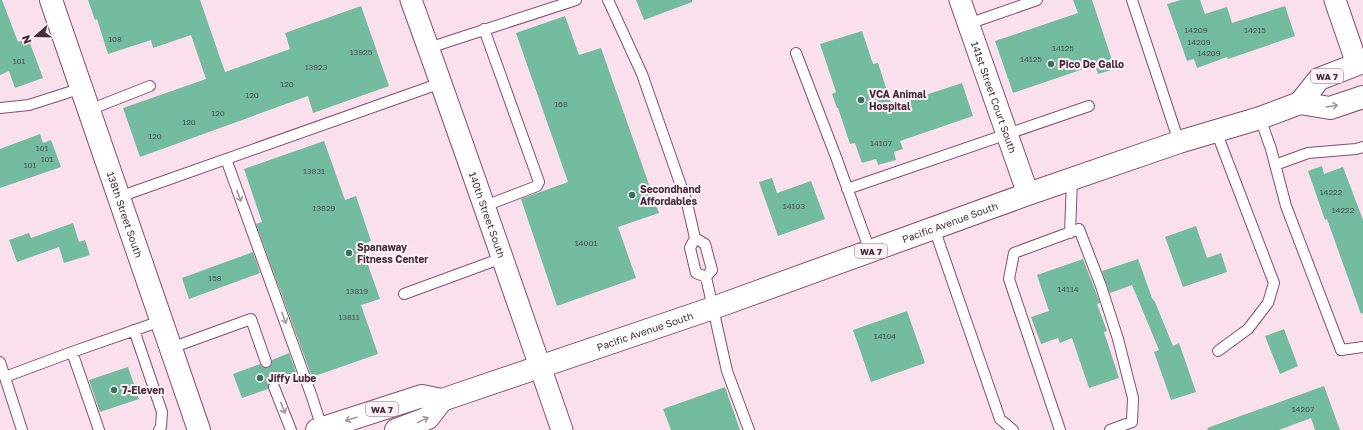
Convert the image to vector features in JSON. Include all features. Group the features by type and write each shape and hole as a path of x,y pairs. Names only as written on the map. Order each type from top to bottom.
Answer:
{"main road":[{"name":"138th Street South","path":"51,0 199,430"},
{"name":"WA 7","path":"1300,103 1319,79 1360,63"},
{"path":"1300,103 1330,108 1363,97"},
{"name":"Pacific Avenue South","path":"442,400 713,308 1028,194 1179,142 1260,118 1300,103"},
{"name":"WA 7","path":"319,429 422,396 442,400 428,418 396,430"}],"street":[{"name":"140th Street South","path":"411,0 485,206 562,430"},
{"name":"141st Street Court South","path":"960,0 1028,194"},
{"path":"1335,0 1360,63"}],"lane":[{"path":"429,48 576,0"},
{"path":"608,0 642,74 687,203 695,238 690,248 696,273 706,277"},
{"path":"968,24 1037,0"},
{"path":"1132,0 1179,142"},
{"path":"484,29 539,182 537,186 485,206"},
{"path":"796,53 870,251"},
{"path":"119,197 441,83"},
{"path":"89,110 150,86"},
{"path":"0,108 28,105 82,88"},
{"path":"847,189 1089,106"},
{"path":"1260,118 1286,206 1341,350 1363,347"},
{"path":"1216,131 1274,283 1268,303 1248,329 1218,351"},
{"path":"1275,165 1308,153 1356,149 1363,147"},
{"path":"226,159 312,397 319,429"},
{"path":"1070,233 1072,179"},
{"path":"934,228 1000,419 1013,430"},
{"path":"1060,430 1008,279 1014,253 1079,229 1118,338 1133,398 1132,422 1110,430"},
{"path":"695,238 705,244 712,270 706,277"},
{"path":"404,294 502,258"},
{"path":"706,277 727,372 749,430"},
{"path":"171,348 251,319 266,362"},
{"path":"5,376 161,321"},
{"path":"134,330 162,412 161,427 159,430"},
{"path":"72,352 99,430"},
{"path":"0,362 22,430"},
{"path":"274,386 291,430"}],"building":[{"path":"0,0 2,0 18,42 28,38 43,78 15,88 9,71 0,75"},
{"path":"88,0 200,0 225,72 290,49 285,33 361,6 389,86 313,113 308,96 140,157 123,108 206,79 191,35 153,48 151,40 108,54 97,19 95,20"},
{"path":"636,0 692,0 692,2 644,20"},
{"path":"1073,0 1092,0 1115,69 1098,74 1095,65 1013,93 995,41 1078,13"},
{"path":"1181,0 1200,0 1205,14 1227,7 1232,23 1285,6 1295,36 1197,68 1194,59 1187,61 1167,4"},
{"path":"565,16 579,55 601,48 659,213 618,227 636,278 557,306 521,199 568,182 516,33"},
{"name":"VCA Animal Hospital","path":"862,31 873,64 878,63 892,106 962,83 973,116 900,141 903,149 894,152 896,160 878,165 876,159 862,163 855,143 850,144 832,94 836,92 820,44"},
{"path":"40,134 43,143 51,140 61,167 0,188 0,149"},
{"path":"324,141 345,200 356,196 371,241 361,245 380,299 361,305 378,354 312,377 256,224 262,222 244,169"},
{"path":"1322,166 1324,174 1343,167 1363,220 1363,313 1361,314 1308,171"},
{"path":"772,178 777,193 811,181 825,219 778,236 759,182"},
{"path":"73,223 79,242 85,240 90,255 64,263 59,247 17,262 9,240 29,233 31,238"},
{"path":"1196,226 1207,258 1221,253 1227,272 1183,287 1165,237"},
{"path":"253,252 260,273 189,299 182,278"},
{"path":"1083,259 1100,303 1097,304 1107,331 1104,332 1119,378 1089,388 1072,338 1060,343 1058,338 1041,344 1031,317 1049,311 1037,275"},
{"path":"1138,259 1152,298 1173,346 1179,343 1196,392 1171,400 1154,352 1159,350 1132,285 1110,293 1102,271"},
{"path":"907,311 925,363 871,382 853,330"},
{"path":"1284,329 1298,366 1280,374 1265,336"},
{"name":"Jiffy Lube","path":"289,353 298,378 280,384 272,381 269,383 268,389 242,398 233,374 260,364 264,368 268,368 272,364 272,360"},
{"name":"7-Eleven","path":"128,367 139,399 100,412 89,380"},
{"path":"1324,386 1340,430 1315,430 1311,418 1279,430 1208,430 1207,428"},
{"path":"725,387 740,430 671,430 663,409"}],"place":[{"name":"Pico De Gallo","path":"1051,64"},
{"name":"VCA Animal Hospital","path":"861,100"},
{"name":"Secondhand Affordables","path":"632,195"},
{"name":"Spanaway Fitness Center","path":"349,253"},
{"name":"Jiffy Lube","path":"260,378"},
{"name":"7-Eleven","path":"114,390"}]}
